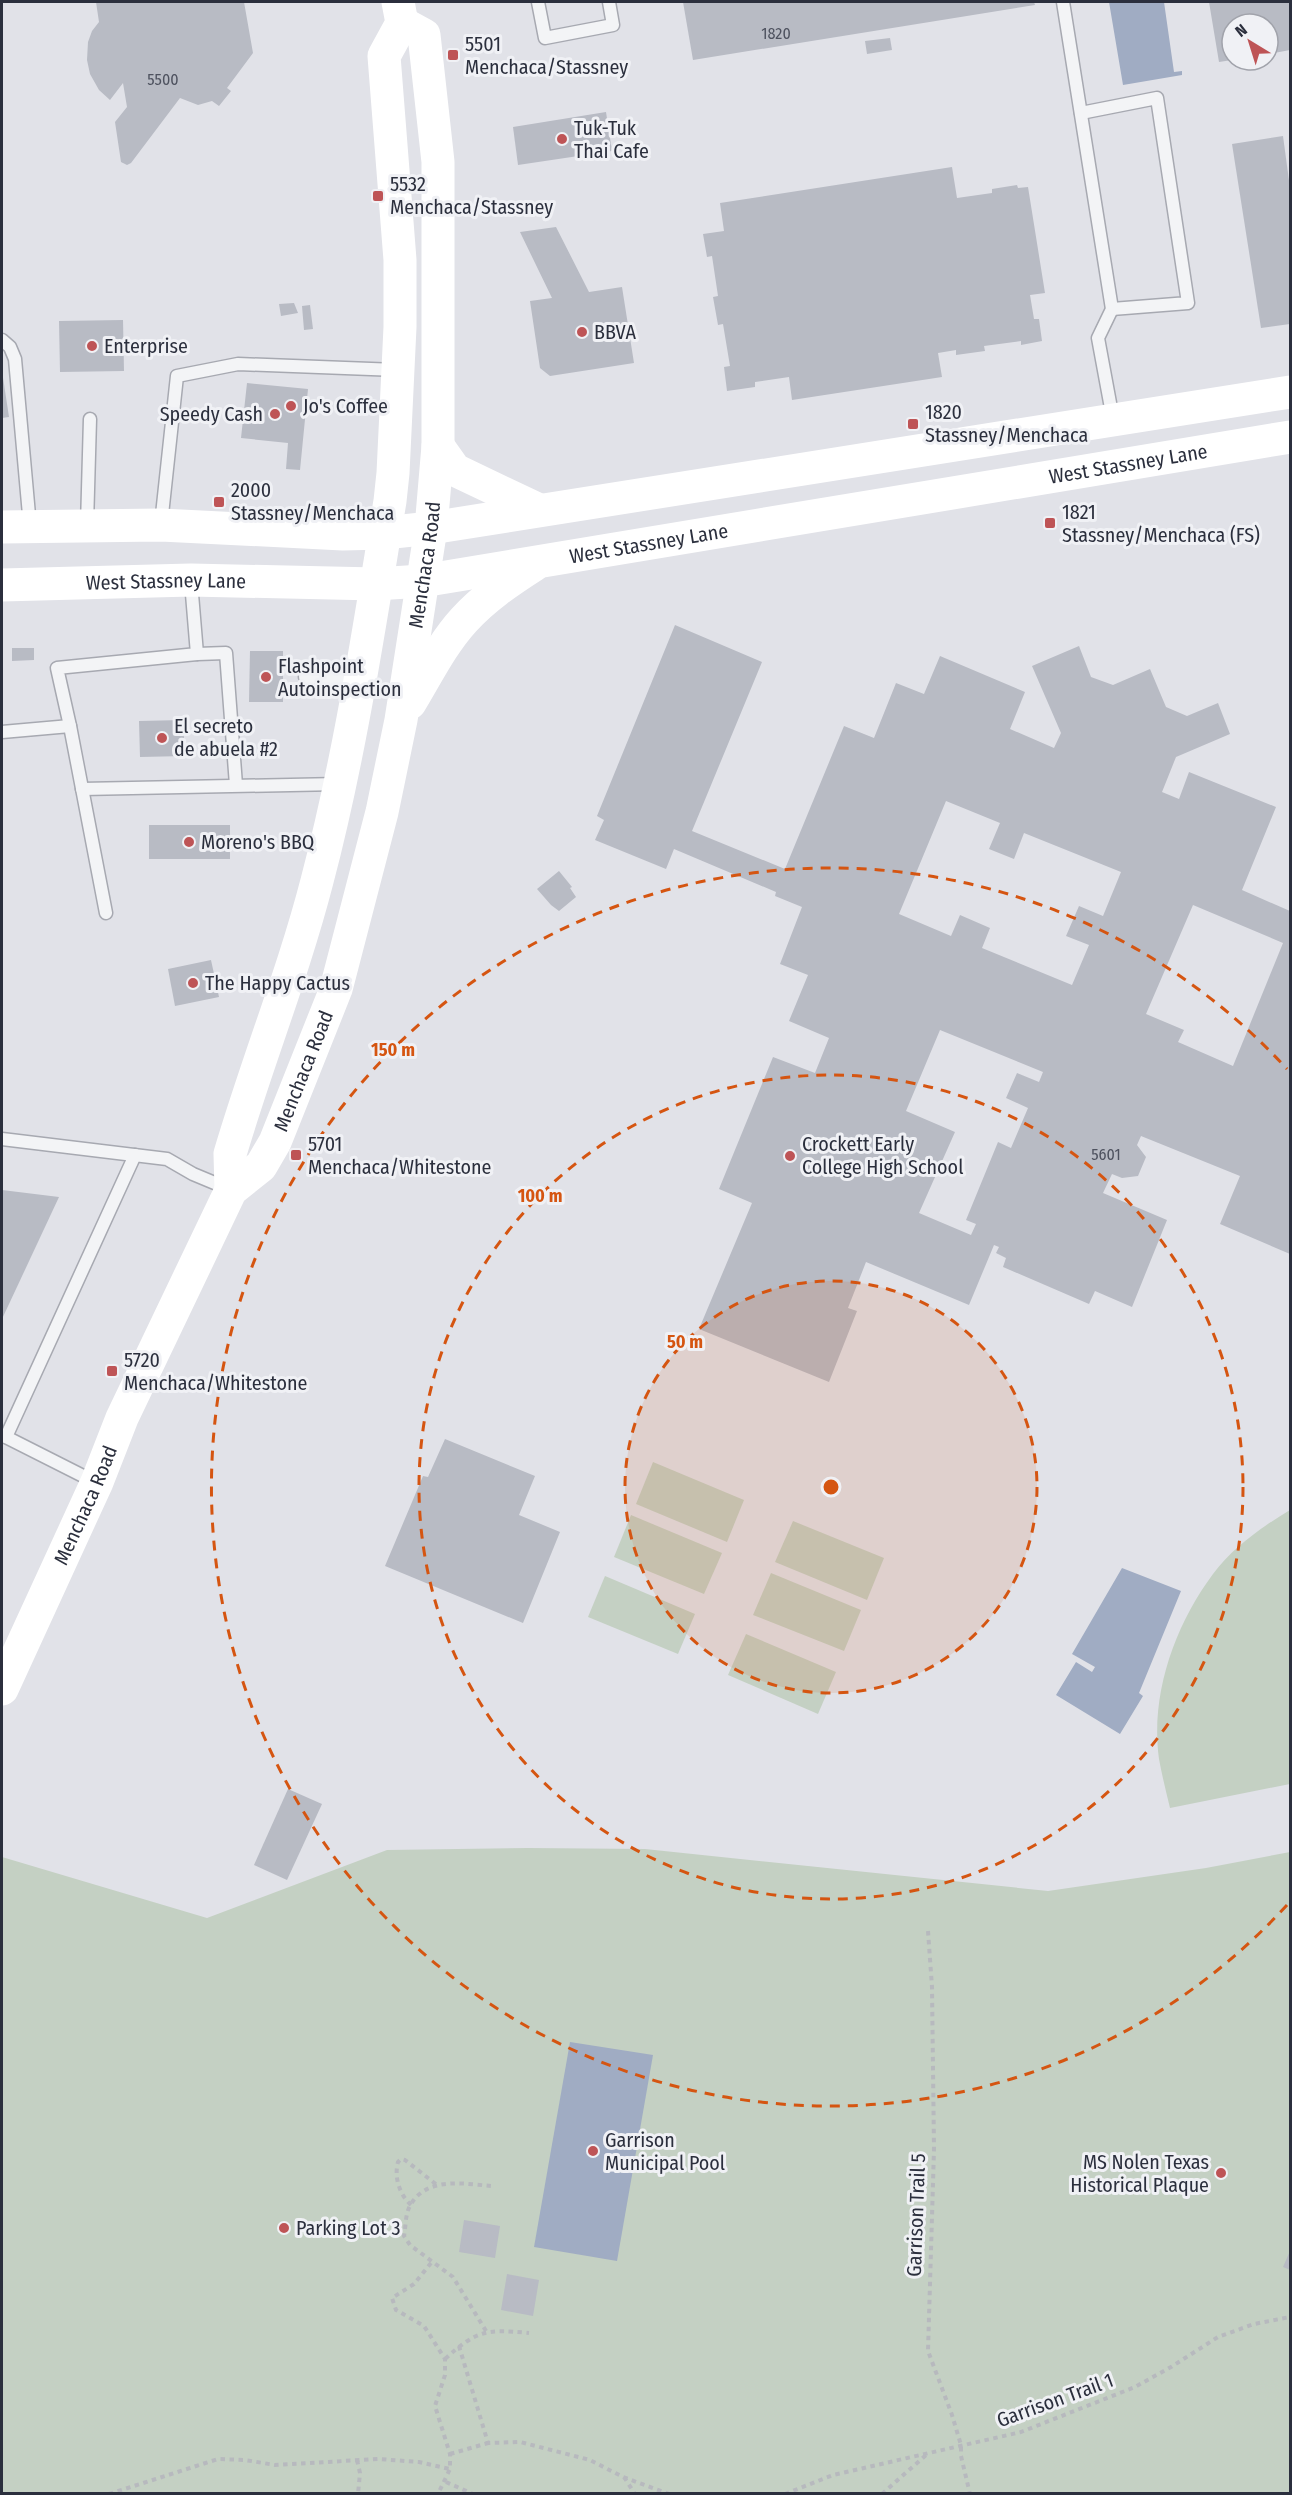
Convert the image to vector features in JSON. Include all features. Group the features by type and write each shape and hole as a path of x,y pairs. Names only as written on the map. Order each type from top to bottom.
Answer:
{"main road":[{"name":"Menchaca Road","path":"2,1689 97,1482 122,1418 231,1190 261,1166 275,1142 336,989 379,823 401,720 431,528 438,446 438,162 424,35 400,12 384,56 400,260 393,473 341,784 301,940 230,1154 231,1190"},
{"path":"16,527 161,525 338,534 384,533 431,528 1290,392"},
{"path":"1108,466 1113,421"},
{"name":"West Stassney Lane","path":"2,585 191,580 376,584 422,581 1290,437"},
{"path":"438,446 455,470 539,510"},
{"path":"401,720 433,663 465,619 500,587 540,560"}],"lane":[{"path":"538,2 544,38 613,25 609,2"},
{"path":"1063,2 1112,309 1098,338 1113,421"},
{"path":"1081,113 1157,98 1188,303 1112,309"},
{"path":"2,340 4,339 10,347 15,359 16,527"},
{"path":"161,525 177,376 238,364 398,370"},
{"path":"87,526 90,418"},
{"path":"191,580 197,654"},
{"path":"106,913 57,668 226,653 236,785"},
{"path":"305,677 360,680"},
{"path":"2,732 70,726"},
{"path":"82,789 341,784"},
{"path":"2,1139 167,1159 193,1174 231,1190"},
{"path":"97,1482 4,1436 135,1155"}],"path":[{"name":"Garrison Trail 5","path":"928,1931 932,1987 934,2149 928,2351 961,2445 961,2456 970,2493"},
{"path":"411,2205 401,2193 396,2176 398,2162 401,2159 437,2185"},
{"path":"486,2331 453,2277 431,2263 410,2245 404,2236 411,2205 425,2191 437,2185 461,2183 492,2186"},
{"path":"431,2263 414,2284 392,2298 396,2310 424,2326 445,2359 445,2375 435,2406 450,2454 450,2469 446,2482 438,2493"},
{"name":"Garrison Trail 1","path":"785,2493 833,2475 1021,2433 1135,2387 1218,2337 1254,2324 1290,2317"},
{"path":"445,2359 459,2346 486,2331 529,2333"},
{"path":"459,2346 488,2443"},
{"path":"450,2454 488,2443 520,2442 590,2460 623,2477 669,2493"},
{"path":"882,2493 926,2454"},
{"path":"110,2493 218,2459 276,2465 378,2458 419,2462 450,2469"},
{"path":"357,2460 360,2473 358,2493"},
{"path":"623,2477 635,2493"},
{"path":"446,2482 470,2493"}],"green space":[{"path":"653,1462 744,1500 727,1542 636,1504"},
{"path":"1290,1510 1290,1784 1170,1808 1159,1759 1157,1734 1162,1685 1177,1638 1199,1594 1221,1564 1248,1538"},
{"path":"631,1515 722,1553 704,1594 614,1557"},
{"path":"793,1521 884,1558 867,1600 775,1562"},
{"path":"771,1573 861,1610 844,1651 753,1615"},
{"path":"605,1576 695,1614 678,1654 588,1617"},
{"path":"746,1634 836,1672 818,1714 728,1675"},
{"path":"645,1849 1048,1891 1206,1868 1290,1852 1290,2493 2,2493 2,1857 207,1918 387,1850"}],"water":[{"path":"1109,2 1164,2 1174,72 1182,71 1182,75 1123,85"},
{"path":"1122,1568 1181,1591 1139,1693 1143,1696 1120,1734 1056,1695 1076,1662 1092,1672 1095,1667 1072,1654"},
{"name":"Garrison Municipal Pool","path":"570,2042 653,2055 617,2261 534,2247"}],"building":[{"path":"96,2 244,2 253,53 227,88 231,91 219,106 212,101 198,105 180,98 131,163 127,165 121,162 115,122 127,107 123,83 110,100 99,90 90,74 87,60 88,42 99,22"},
{"path":"683,2 1034,2 1035,5 693,60"},
{"path":"1209,2 1290,2 1290,50 1280,52 1280,12 1220,12 1219,62"},
{"path":"890,38 892,50 867,54 865,41"},
{"name":"Tuk-Tuk Thai Cafe","path":"606,112 612,151 518,165 513,127"},
{"path":"1283,136 1290,188 1290,324 1261,328 1232,144"},
{"path":"952,167 957,198 992,193 992,189 1017,185 1018,188 1028,187 1045,293 1030,295 1034,319 1039,319 1042,341 1021,345 1021,341 984,346 985,351 956,355 956,350 938,353 942,377 792,400 789,377 755,382 755,387 727,391 724,367 730,366 723,324 718,325 713,297 718,296 712,256 707,257 703,234 724,231 720,203"},
{"name":"BBVA","path":"556,227 589,292 622,287 634,363 550,376 540,368 530,301 552,298 520,232"},
{"path":"294,303 298,313 281,316 279,304"},
{"path":"310,305 313,329 304,330 302,306"},
{"name":"Enterprise","path":"123,320 124,371 60,372 59,321"},
{"path":"2,371 9,417 2,418"},
{"name":"Speedy Cash","path":"247,383 308,389 300,470 286,469 288,443 241,438"},
{"path":"675,625 762,662 692,831 785,869 844,726 874,738 896,683 924,694 940,656 1025,692 1010,729 1054,748 1061,733 1032,666 1079,646 1091,677 1113,685 1150,669 1166,707 1187,716 1218,703 1230,734 1176,757 1162,792 1179,799 1189,772 1276,807 1242,890 1290,911 1290,1254 1220,1224 1240,1176 1141,1136 1137,1145 1146,1157 1138,1176 1122,1178 1112,1174 1103,1193 1167,1220 1132,1307 1095,1291 1089,1304 1003,1267 1006,1258 996,1253 999,1247 994,1245 969,1305 866,1262 848,1308 857,1311 829,1382 699,1329 752,1203 719,1189 773,1057 815,1073 829,1038 789,1021 808,975 780,964 802,907 775,896 776,892 674,849 666,869 595,840 604,820 597,816","holes":["946,801 1000,823 989,849 1014,859 1024,833 1121,872 1103,916 1079,906 1066,936 1089,945 1072,985 982,948 990,928 960,915 951,936 899,914","1193,905 1283,943 1233,1066 1178,1042 1184,1030 1146,1014","940,1030 1043,1072 1039,1082 1017,1073 1006,1098 1028,1108 1011,1148 998,1142 966,1220 976,1224 971,1235 919,1213 955,1132 906,1111"]},
{"path":"12,648 34,648 34,660 12,661"},
{"name":"Flashpoint Autoinspection","path":"250,651 283,651 283,702 249,702"},
{"name":"El secreto de abuela #2","path":"183,720 185,756 140,757 139,721"},
{"name":"Moreno's BBQ","path":"149,825 230,825 230,859 149,859"},
{"path":"559,871 572,887 570,888 576,897 559,911 537,889"},
{"name":"The Happy Cactus","path":"211,960 219,997 175,1006 168,969"},
{"path":"2,1190 59,1197 2,1319"},
{"path":"445,1439 535,1476 519,1515 560,1532 523,1623 385,1566 423,1476 428,1477"},
{"path":"288,1789 322,1804 287,1880 254,1865"},
{"path":"464,2220 500,2226 495,2258 459,2252"},
{"path":"1290,2251 1290,2270 1283,2267"},
{"path":"507,2274 539,2280 533,2316 501,2310"}],"place":[{"name":"5501 Menchaca/Stassney","path":"453,55"},
{"name":"Tuk-Tuk Thai Cafe","path":"562,139"},
{"name":"5532 Menchaca/Stassney","path":"378,196"},
{"name":"BBVA","path":"582,332"},
{"name":"Enterprise","path":"92,346"},
{"name":"Jo's Coffee","path":"291,406"},
{"name":"Speedy Cash","path":"275,414"},
{"name":"1820 Stassney/Menchaca","path":"913,424"},
{"name":"2000 Stassney/Menchaca","path":"219,502"},
{"name":"1821 Stassney/Menchaca (FS)","path":"1050,523"},
{"name":"Flashpoint Autoinspection","path":"266,677"},
{"name":"El secreto de abuela #2","path":"162,738"},
{"name":"Moreno's BBQ","path":"189,842"},
{"name":"The Happy Cactus","path":"193,983"},
{"name":"5701 Menchaca/Whitestone","path":"296,1155"},
{"name":"Crockett Early College High School","path":"790,1156"},
{"name":"5720 Menchaca/Whitestone","path":"112,1371"},
{"name":"Garrison Municipal Pool","path":"593,2151"},
{"name":"MS Nolen Texas Historical Plaque","path":"1221,2173"},
{"name":"Parking Lot 3","path":"284,2228"}]}
